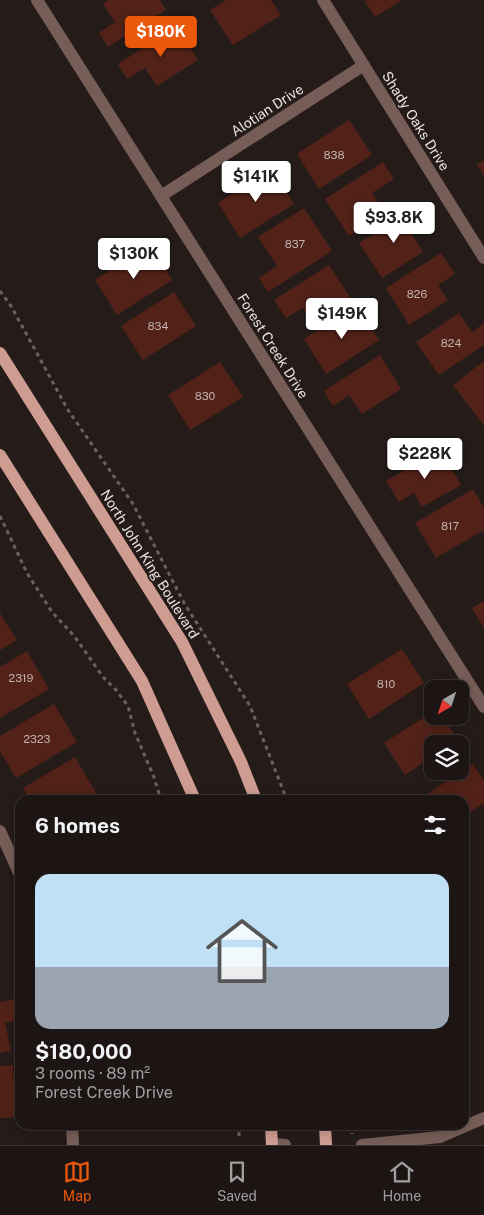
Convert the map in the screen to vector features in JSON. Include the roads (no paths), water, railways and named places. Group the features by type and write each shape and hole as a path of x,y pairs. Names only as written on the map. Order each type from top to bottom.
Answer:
{"main road":[{"name":"North John King Boulevard","path":"0,353 182,642 241,762 254,795"},
{"path":"0,455 142,682 193,795"},
{"path":"272,1130 276,1145"},
{"path":"325,1130 326,1145"}],"street":[{"name":"Forest Creek Drive","path":"37,0 484,707"},
{"name":"Shady Oaks Drive","path":"323,0 484,258"},
{"name":"Alotian Drive","path":"161,196 364,66"},
{"path":"0,831 15,864"},
{"path":"469,1124 484,1118"},
{"path":"72,1130 73,1145"},
{"path":"362,1145 440,1137 456,1130"}]}
